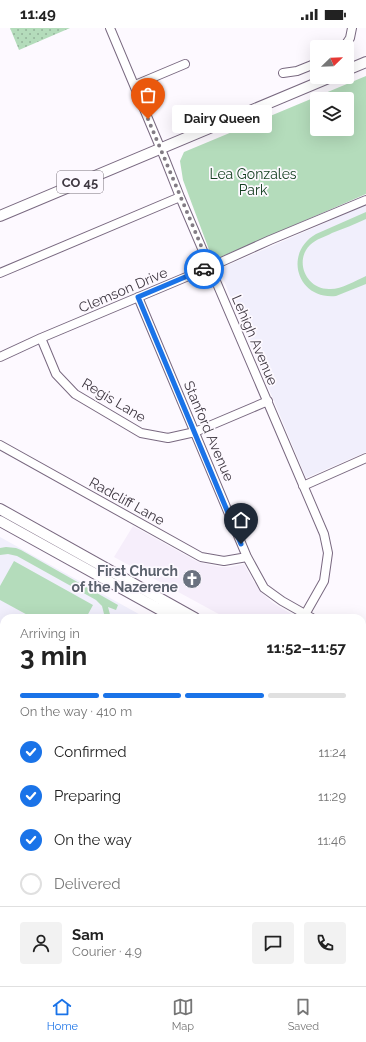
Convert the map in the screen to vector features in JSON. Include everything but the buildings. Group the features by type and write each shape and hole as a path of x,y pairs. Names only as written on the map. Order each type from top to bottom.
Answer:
{"main road":[{"path":"354,67 366,62"},
{"name":"CO 45","path":"0,216 314,84"},
{"path":"0,510 188,614"},
{"path":"0,521 168,614"}],"street":[{"name":"Lehigh Avenue","path":"110,28 135,85 180,197 324,534 328,553 324,581 308,614"},
{"path":"349,40 352,28"},
{"path":"135,85 185,64"},
{"path":"283,72 297,71 310,66"},
{"path":"0,273 180,197"},
{"name":"Clemson Drive","path":"0,357 41,338 366,200"},
{"name":"Stanford Avenue","path":"138,297 247,557 264,588 302,614"},
{"name":"Regis Lane","path":"41,338 56,374 75,394 141,433 168,438 195,432 268,402"},
{"name":"Radcliff Lane","path":"0,445 201,557 224,560 247,557"},
{"path":"303,486 366,458"}],"shaded area":[{"path":"366,205 366,452 306,478 219,269"},
{"path":"133,526 198,562 220,567 230,567 244,564 263,594 273,603 291,614 219,614 114,557"},
{"path":"0,537 139,614 0,614"}],"green space":[{"path":"10,28 70,28 19,50"},
{"name":"Lea Gonzales Park","path":"366,76 366,194 216,259 211,255 183,180 180,161 184,152 310,99 310,136 354,136 354,92 328,92 347,84 354,84 354,81"},
{"path":"366,212 366,219 312,243 305,251 303,266 309,279 321,288 338,288 366,276 366,284 336,296 323,295 312,291 304,283 299,274 298,263 300,252 306,242 316,234"},
{"path":"6,547 21,550 118,605 116,610 108,607 110,614 104,614 102,606 96,600 17,556 8,554 0,555 0,548"},
{"path":"14,561 93,605 88,614 26,614 0,600 0,586"}],"way so far":[{"path":"148,119 210,267 204,269"}],"place":[{"name":"Dairy Queen","path":"148,119"},
{"name":"First Church of the Nazerene","path":"192,579"}],"route":[{"path":"204,269 138,297 241,544"}]}
